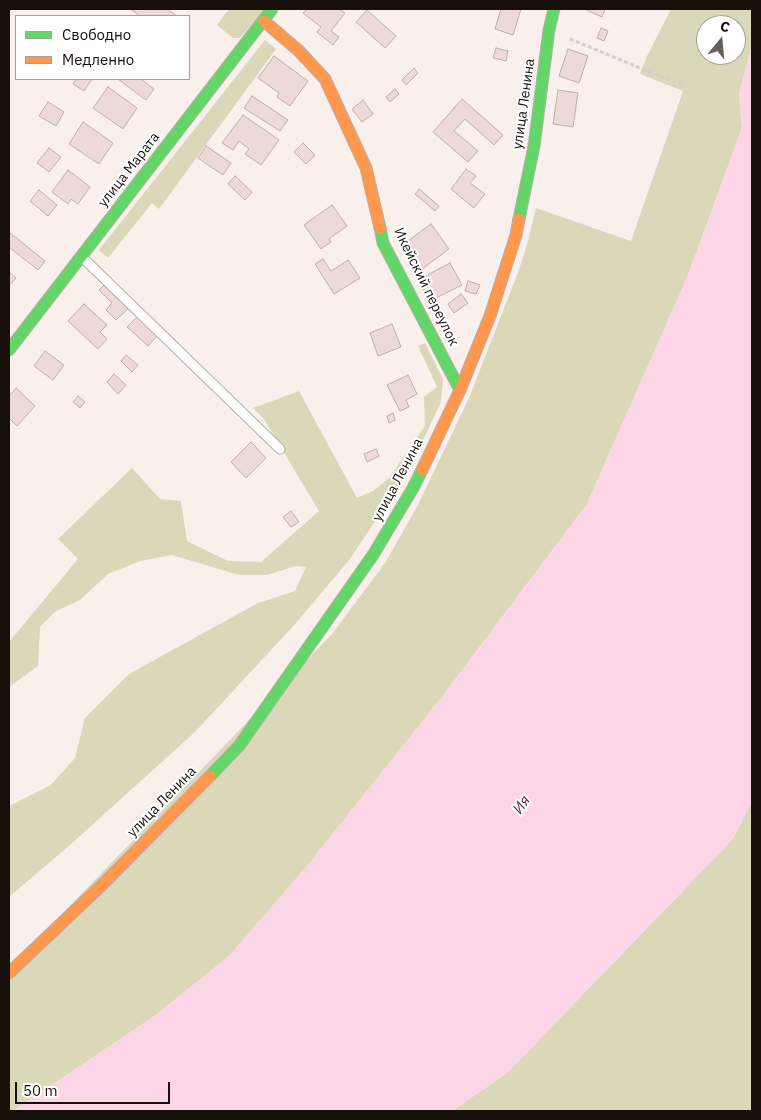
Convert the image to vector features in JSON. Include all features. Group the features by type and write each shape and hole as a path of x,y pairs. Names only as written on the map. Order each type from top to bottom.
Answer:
{"main road":[{"name":"улица Марата","path":"9,350 272,9"},
{"name":"улица Ленина","path":"9,973 104,883 239,746 373,556 413,488 460,390 490,316 516,235 534,146 549,30 554,9"},
{"name":"Икейский переулок","path":"264,20 299,51 325,79 366,168 383,243 460,390"}],"lane":[{"path":"81,256 280,449"}],"path":[{"path":"549,30 684,86"}],"shaded area":[{"path":"229,9 265,9 240,38 233,38 217,25"},
{"path":"671,9 752,9 752,45 739,94 742,128 688,275 587,504 441,698 307,866 229,956 156,1015 13,1111 9,1111 9,969 332,634 385,563 418,505 469,398 519,270 536,208 631,241 683,91 640,74"},
{"path":"265,40 276,49 159,209 152,203 108,258 99,250"},
{"path":"425,343 443,379 441,402 409,470 350,559 296,623 195,732 70,845 9,897 9,806 51,785 75,758 85,718 129,674 258,603 295,591 306,567 296,566 267,575 239,575 172,555 140,561 108,574 80,600 56,611 40,627 38,666 9,687 9,642 78,559 58,539 132,468 160,499 181,501 187,541 228,561 261,562 319,511 264,419 253,408 299,391 357,498 373,491 389,478 425,426 424,397 437,387 418,346"},
{"path":"752,802 752,1111 452,1111 507,1073 732,840"}],"water":[{"name":"Ия","path":"752,45 752,802 732,840 507,1073 452,1111 13,1111 156,1015 229,956 307,866 441,698 587,504 688,275 742,128 739,94"}],"building":[{"path":"130,9 167,9 176,15 139,15"},
{"path":"307,9 339,9 345,13 331,31 339,37 333,45 317,32 321,27 303,13"},
{"path":"501,9 521,9 513,35 495,29"},
{"path":"584,9 605,9 602,17"},
{"path":"367,10 396,36 385,48 356,22"},
{"path":"601,28 608,31 604,41 597,38"},
{"path":"496,48 508,51 506,61 493,58"},
{"path":"568,49 588,56 579,83 559,76"},
{"path":"274,56 308,81 290,106 277,97 279,93 258,78"},
{"path":"414,68 418,73 406,85 402,80"},
{"path":"75,80 91,80 84,91 73,84"},
{"path":"119,80 142,80 154,89 146,100"},
{"path":"108,87 137,108 123,129 93,108"},
{"path":"395,89 399,94 390,102 386,97"},
{"path":"558,90 578,93 573,127 553,124"},
{"path":"252,96 288,120 280,131 244,108"},
{"path":"462,99 503,135 494,145 465,119 454,131 478,151 468,162 433,132"},
{"path":"363,100 373,114 362,122 352,109"},
{"path":"48,102 64,112 56,126 39,116"},
{"path":"243,115 279,140 261,165 245,154 249,149 239,141 233,150 222,143"},
{"path":"83,122 113,143 99,164 69,144"},
{"path":"303,143 315,155 306,164 294,152"},
{"path":"206,146 231,163 223,175 198,158"},
{"path":"49,148 61,157 49,172 37,163"},
{"path":"466,169 476,176 470,183 485,194 474,208 451,189"},
{"path":"68,170 90,187 78,204 71,199 68,204 52,192"},
{"path":"235,176 252,192 245,200 228,184"},
{"path":"419,189 439,206 435,211 415,194"},
{"path":"39,190 57,205 48,216 30,201"},
{"path":"332,205 347,226 329,239 331,242 321,249 304,225"},
{"path":"431,224 449,249 418,272 405,255 414,249 408,241"},
{"path":"9,232 45,261 38,270 9,247"},
{"path":"323,259 331,271 348,260 360,278 334,294 315,264"},
{"path":"450,263 462,285 430,301 418,280"},
{"path":"9,272 16,278 9,286"},
{"path":"468,281 480,285 476,294 465,291"},
{"path":"106,283 130,307 116,320 106,310 112,303 99,290"},
{"path":"461,294 468,303 454,313 448,304"},
{"path":"84,304 107,325 100,332 107,339 98,349 68,321"},
{"path":"137,317 157,336 148,346 127,327"},
{"path":"392,324 401,347 378,356 370,333"},
{"path":"45,351 64,365 53,380 34,366"},
{"path":"126,355 138,365 132,372 121,361"},
{"path":"114,374 126,385 118,394 107,382"},
{"path":"408,375 417,394 406,400 409,407 400,411 387,385"},
{"path":"16,388 35,406 17,426 9,418 9,396"},
{"path":"78,396 85,402 80,408 73,402"},
{"path":"393,413 395,420 389,423 387,416"},
{"path":"251,442 266,458 246,478 231,462"},
{"path":"376,449 379,456 367,462 364,454"},
{"path":"291,511 299,522 291,527 283,517"}],"traffic: fast":[{"path":"9,350 272,9"},
{"path":"519,219 534,146 549,30 554,9"},
{"path":"380,228 383,243 460,390"},
{"path":"210,776 239,746 373,555 422,470"}],"traffic: slow":[{"path":"264,21 299,51 325,79 366,168 380,228"},
{"path":"422,470 460,390 490,316 516,235 519,219"},
{"path":"9,973 104,883 210,776"}]}
